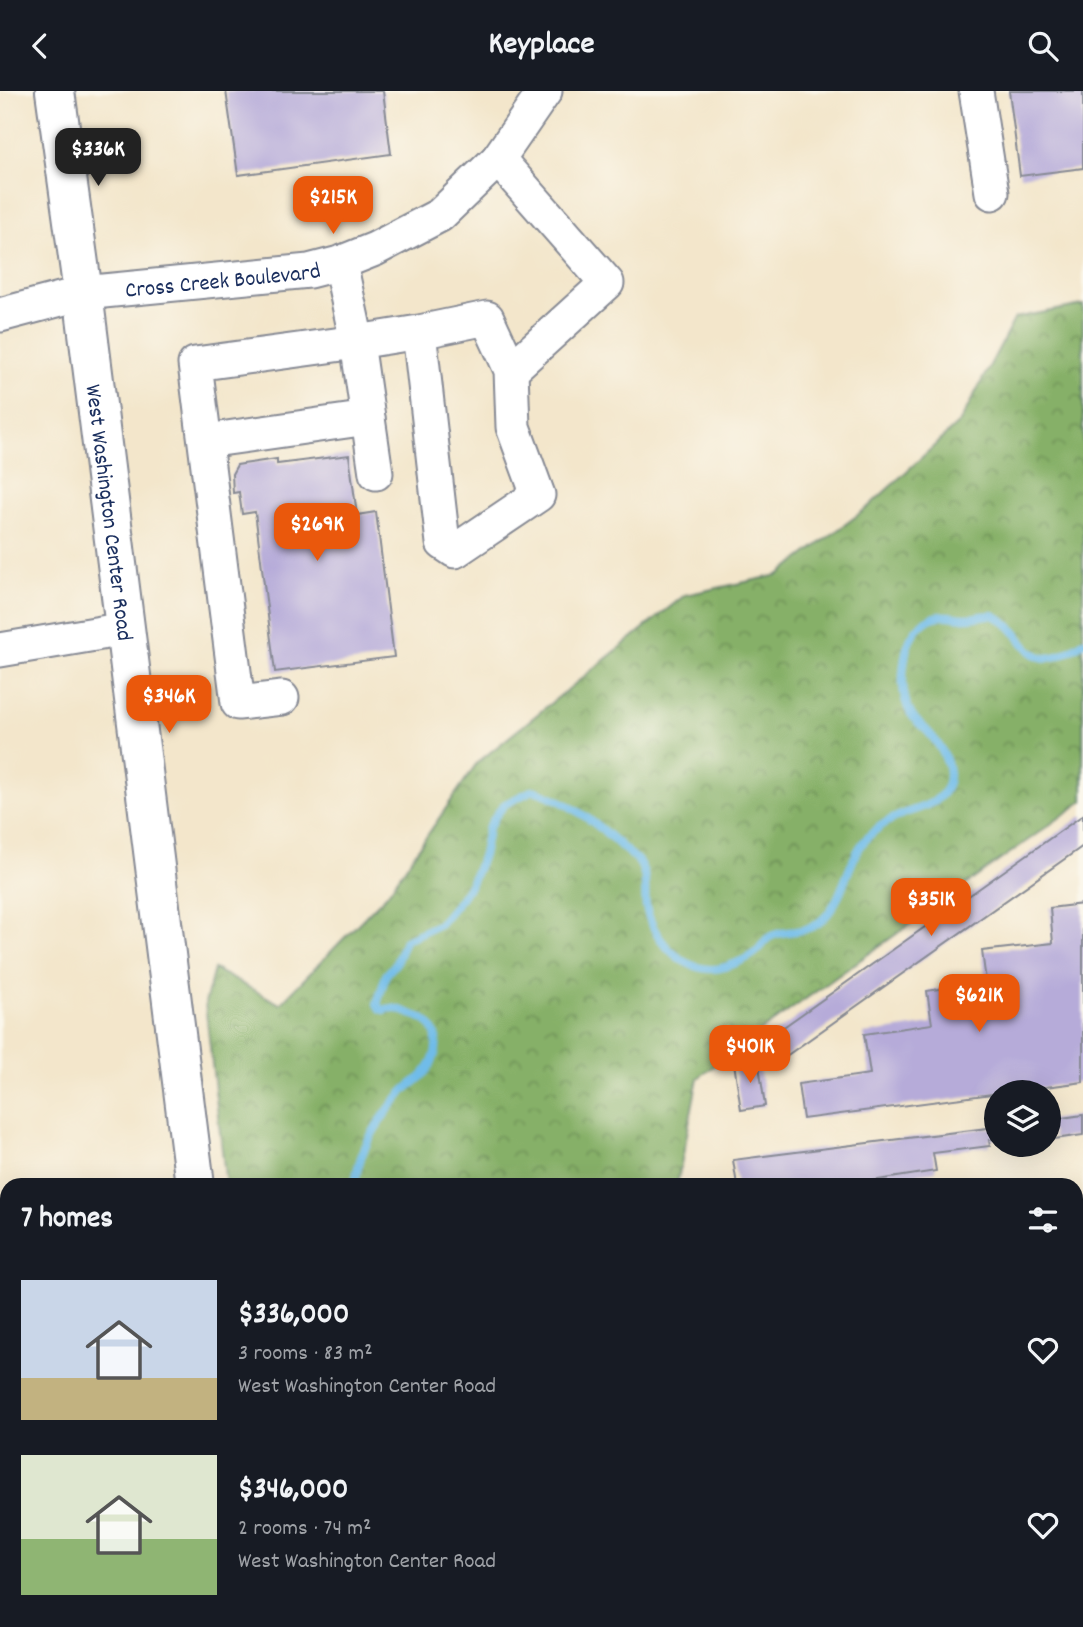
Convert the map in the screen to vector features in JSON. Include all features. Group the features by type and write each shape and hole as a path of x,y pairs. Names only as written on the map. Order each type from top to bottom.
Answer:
{"main road":[{"name":"West Washington Center Road","path":"54,91 83,293 194,1178"}],"street":[{"name":"Cross Creek Boulevard","path":"0,314 83,293 309,271 340,263 375,249 440,215 498,159 545,91"},
{"path":"976,91 992,193"},
{"path":"498,159 607,283 512,370"},
{"path":"340,263 357,342 376,473"},
{"path":"282,698 238,703 195,364 357,342 487,318 512,370 513,428 538,495 455,551 443,543 419,332"},
{"path":"206,442 368,418"},
{"path":"0,650 125,629"}],"green space":[{"path":"1083,305 1083,801 698,1078 678,1178 225,1178 205,1003 214,969 280,1004 387,894 477,763 685,595 778,575 867,508 960,422 1015,318"}],"building":[{"path":"226,91 383,91 391,154 238,175"},
{"path":"1009,91 1083,91 1083,168 1020,176"},
{"path":"349,455 357,515 376,512 394,657 275,672 255,512 242,514 239,492 233,493 232,474 237,465 243,464 277,459 277,464"},
{"path":"1083,815 1083,846 786,1056 771,1036"},
{"path":"1083,904 1083,1082 1061,1085 1061,1080 984,1080 984,1095 803,1119 798,1084 870,1074 864,1034 932,1024 927,991 986,981 982,951 1053,943 1050,908"},
{"path":"758,1059 765,1106 741,1110 734,1063"},
{"path":"1083,1115 1083,1135 1061,1138 1061,1118"},
{"path":"984,1129 984,1147 933,1153 936,1171 891,1178 736,1178 733,1160"}],"waterway":[{"path":"356,1178 359,1163 371,1135 397,1099 422,1076 436,1051 435,1033 424,1019 395,1009 384,1010 377,1004 386,975 396,963 405,940 439,924 461,898 483,855 488,829 505,804 533,790 558,800 594,823 640,864 644,874 646,906 664,944 674,954 698,967 725,967 752,955 774,935 808,928 822,920 836,900 857,852 872,833 892,819 933,802 943,793 949,779 948,765 934,738 911,714 904,691 906,652 913,634 922,624 940,616 966,618 993,615 1005,622 1030,650 1049,658 1064,654 1083,642"}]}
